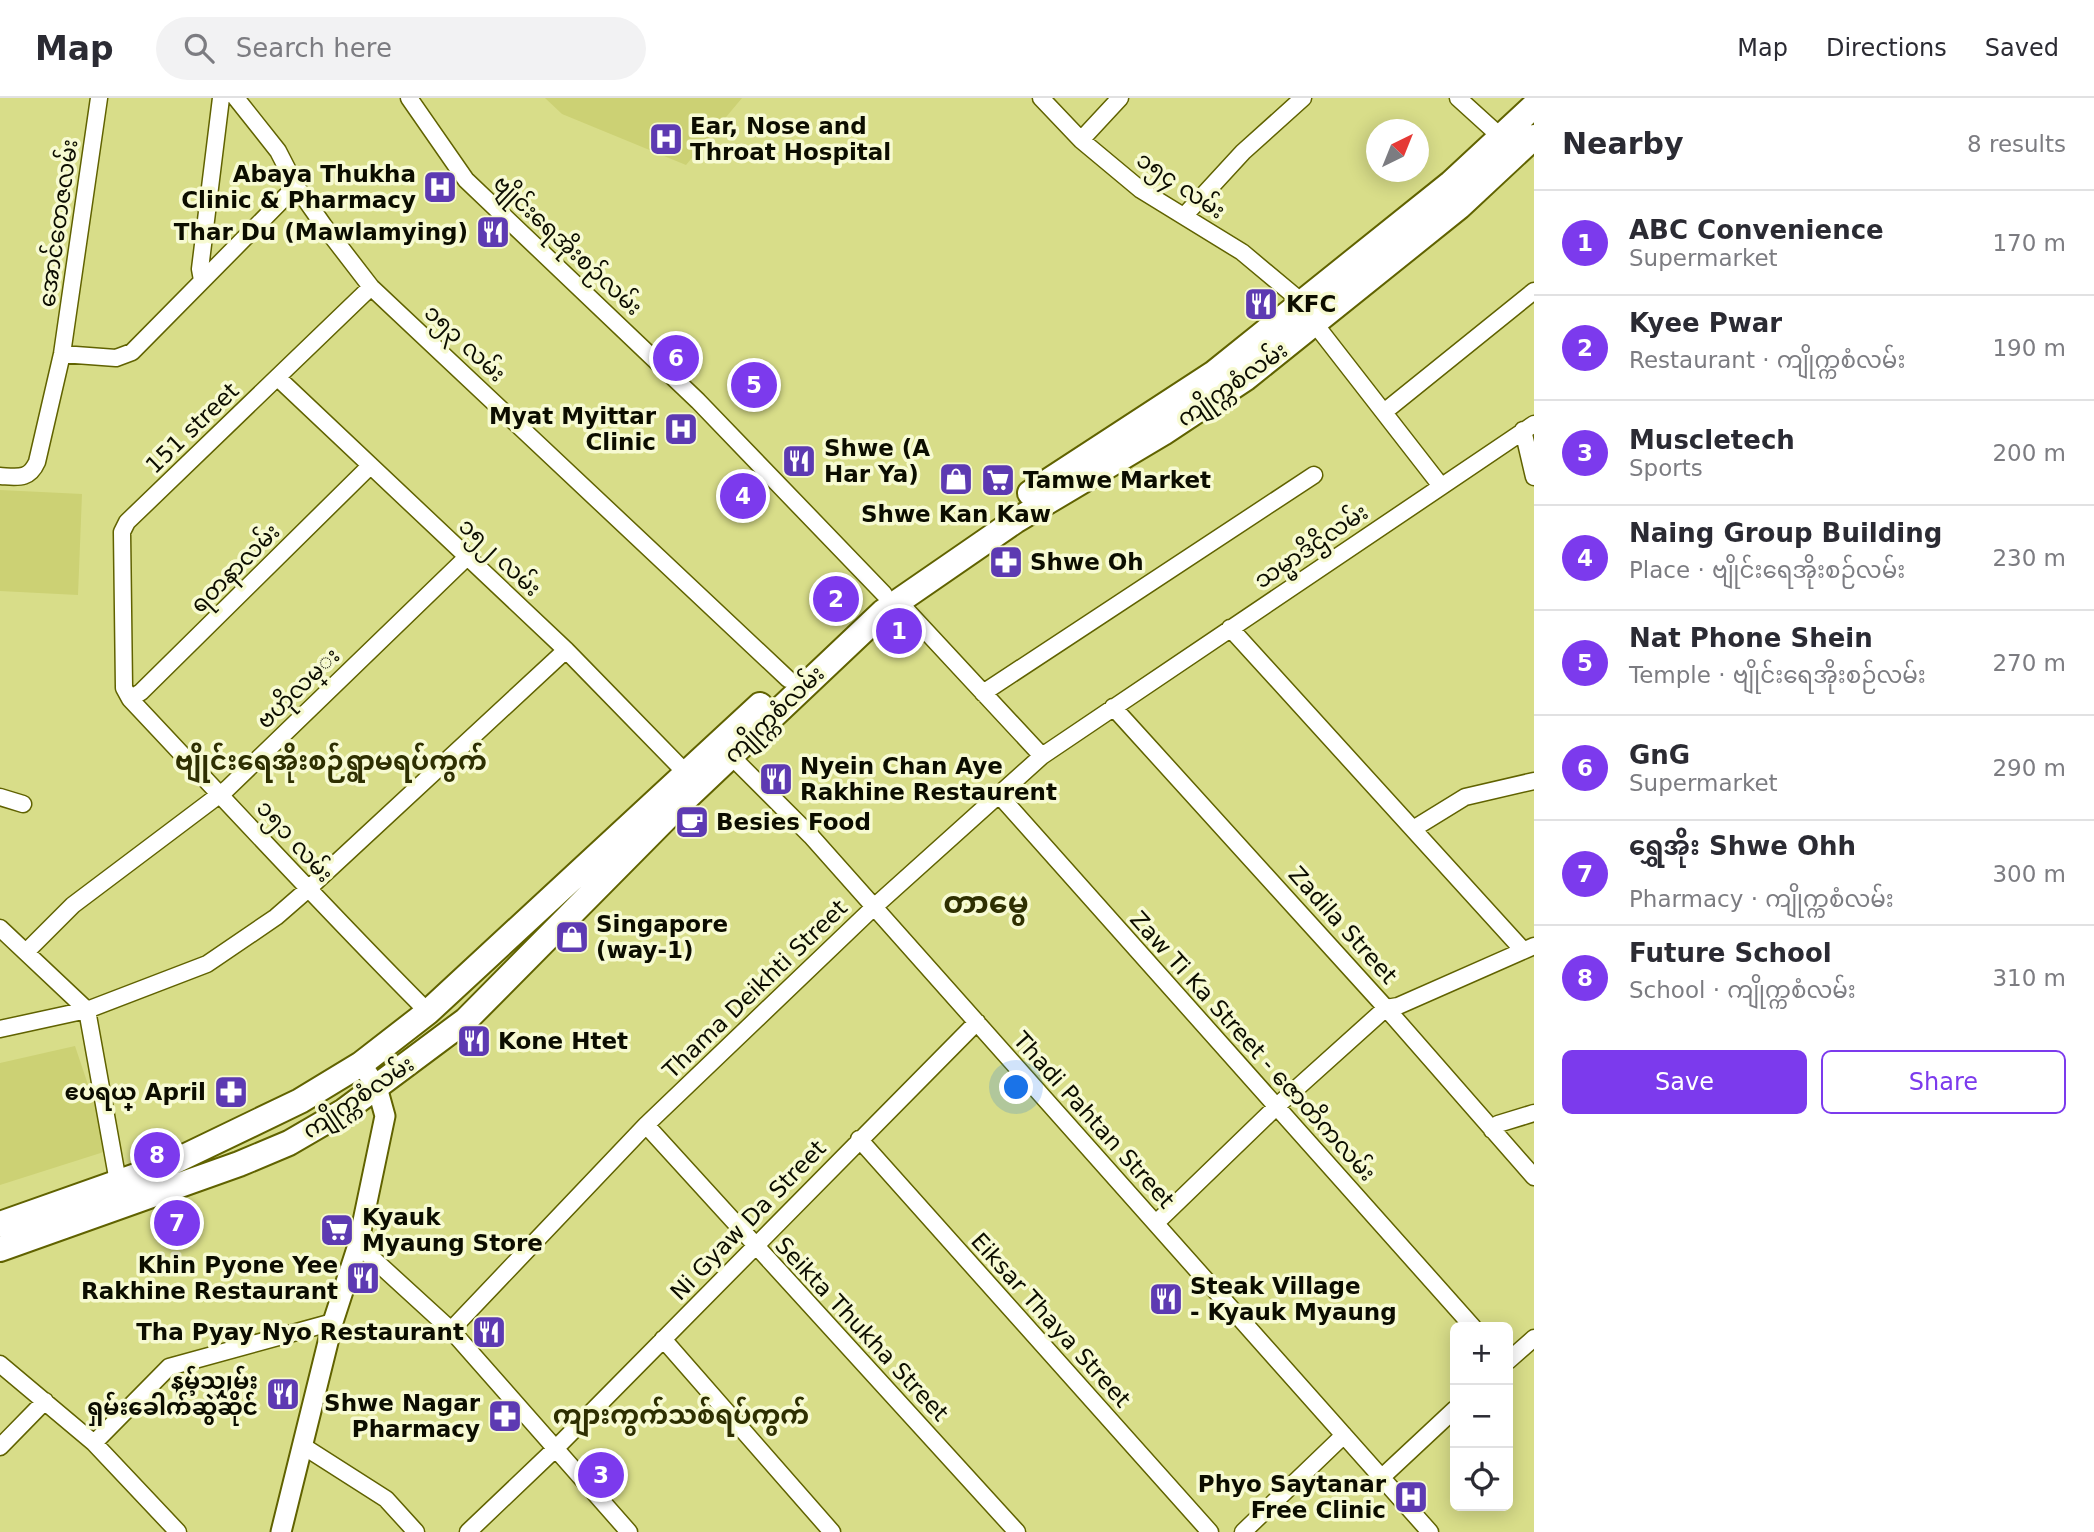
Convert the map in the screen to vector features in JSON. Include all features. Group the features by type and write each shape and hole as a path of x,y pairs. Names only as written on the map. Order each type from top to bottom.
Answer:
{"main road":[{"name":"ကျိုက္ကစံလမ်း","path":"0,1249 239,1164 289,1143 344,1111 377,1087 466,1020 725,749 788,679 891,597 1226,392 1534,106"},
{"name":"ကျိုက္ကစံလမ်း","path":"1309,313 1460,207 1534,137"},
{"name":"ကျိုက္ကစံလမ်း","path":"0,1224 167,1165 300,1101 361,1064 428,1012 686,773 725,749 840,650 891,597"}],"street":[{"name":"အောင်တေဇလမ်း","path":"0,476 24,478 32,472 62,354 99,98"},
{"path":"202,280 200,269 221,98"},
{"name":"၁၅၃ လမ်း","path":"236,98 278,151 296,186 371,287 788,679"},
{"name":"ဗျိုင်းရေအိုးစဉ်လမ်း","path":"409,98 466,180 698,401 891,597 1042,756"},
{"name":"၁၅၄ လမ်း","path":"1041,98 1081,140 1140,190 1242,252 1309,313 1441,486"},
{"path":"1081,140 1120,98"},
{"path":"1185,215 1243,152 1303,98"},
{"path":"1458,98 1501,137"},
{"path":"62,354 124,357 132,352 296,186"},
{"name":"151 street","path":"130,699 124,688 122,532 127,522 247,404 279,379 371,287"},
{"path":"1384,412 1534,291"},
{"name":"၁၅၂ လမ်း","path":"279,379 566,650 686,773"},
{"path":"1528,427 1534,477"},
{"name":"သမ္မာဒိဌိလမ်း","path":"1114,707 1528,427"},
{"name":"ရတနာလမ်း","path":"130,699 141,692 370,466"},
{"path":"983,693 1314,475"},
{"name":"ဗဟိုလမ္း","path":"26,952 73,905 221,793 467,557"},
{"path":"1156,1223 1277,1106 1386,1008 1398,1006 1528,947 1413,829 1230,628"},
{"path":"0,1029 87,1010 206,964 276,917 307,890 566,650"},
{"name":"၁၅၁ လမ်း","path":"130,699 221,793 307,890 428,1012"},
{"name":"Thama Deikhti Street","path":"451,1330 646,1125 874,907 1042,756 1114,707"},
{"name":"Zadila Street","path":"1114,707 1386,1008 1534,1177"},
{"name":"Thadi Pahtan Street","path":"725,749 811,836 1380,1479 1430,1532"},
{"path":"1413,829 1465,797 1534,781"},
{"name":"Zaw Ti Ka Street - ဇောတိကလမ်း","path":"999,794 1469,1322"},
{"path":"0,797 23,804"},
{"path":"0,928 87,1010 118,1182"},
{"name":"Ni Gyaw Da Street","path":"468,1532 554,1450 976,1022"},
{"path":"281,1532 333,1322 358,1245 385,1116 377,1087 361,1064"},
{"path":"1492,1130 1499,1124 1534,1113"},
{"name":"Seikta Thukha Street","path":"646,1125 1017,1532"},
{"name":"Eiksar Thaya Street","path":"859,1139 1210,1532"},
{"path":"358,1245 451,1330 629,1532"},
{"path":"94,1443 169,1367 333,1322"},
{"path":"1513,1357 1534,1338"},
{"path":"663,1339 832,1532"},
{"path":"0,1364 94,1443 163,1525 178,1532"},
{"path":"0,1447 45,1401"},
{"path":"1380,1479 1450,1414"},
{"path":"1242,1532 1343,1435"},
{"path":"303,1446 386,1499 416,1532"}],"shaded area":[{"name":"Ear, Nose and Throat Hospital","path":"545,98 742,98 686,165 562,114"},
{"path":"0,490 82,494 78,595 0,591"},
{"path":"75,1046 110,1150 0,1185 0,1063"}],"place":[{"name":"Ear, Nose and Throat Hospital","path":"666,139"},
{"name":"Abaya Thukha Clinic & Pharmacy","path":"440,187"},
{"name":"Thar Du (Mawlamying)","path":"493,232"},
{"name":"KFC","path":"1261,304"},
{"name":"GnG","path":"676,358"},
{"name":"Nat Phone Shein","path":"754,385"},
{"name":"Myat Myittar Clinic","path":"681,429"},
{"name":"Shwe (A Har Ya)","path":"799,461"},
{"name":"Shwe Kan Kaw","path":"956,479"},
{"name":"Tamwe Market","path":"998,480"},
{"name":"Naing Group Building","path":"743,496"},
{"name":"Shwe Oh","path":"1006,562"},
{"name":"Kyee Pwar","path":"836,599"},
{"name":"ABC Convenience","path":"899,631"},
{"name":"Nyein Chan Aye Rakhine Restaurent","path":"776,779"},
{"name":"Besies Food","path":"692,822"},
{"name":"Singapore (way-1)","path":"572,937"},
{"name":"Kone Htet","path":"474,1041"},
{"name":"ဧပရယ္ April","path":"231,1092"},
{"name":"Future School","path":"157,1155"},
{"name":"ရွှေအိုး Shwe Ohh","path":"177,1223"},
{"name":"Kyauk Myaung Store","path":"337,1230"},
{"name":"Khin Pyone Yee Rakhine Restaurant","path":"363,1278"},
{"name":"Steak Village - Kyauk Myaung","path":"1166,1299"},
{"name":"Tha Pyay Nyo Restaurant","path":"489,1332"},
{"name":"နမ့်သျှမ်း ရှမ်းခေါက်ဆွဲဆိုင်","path":"283,1394"},
{"name":"Shwe Nagar Pharmacy","path":"505,1416"},
{"name":"Muscletech","path":"601,1475"},
{"name":"Phyo Saytanar Free Clinic","path":"1411,1497"}],"district":[{"name":"ဗျိုင်းရေအိုးစဉ်ရွာမရပ်ကွက်","path":"331,761"},
{"name":"တာမွေ","path":"986,903"},
{"name":"ကျားကွက်သစ်ရပ်ကွက်","path":"681,1415"}]}
